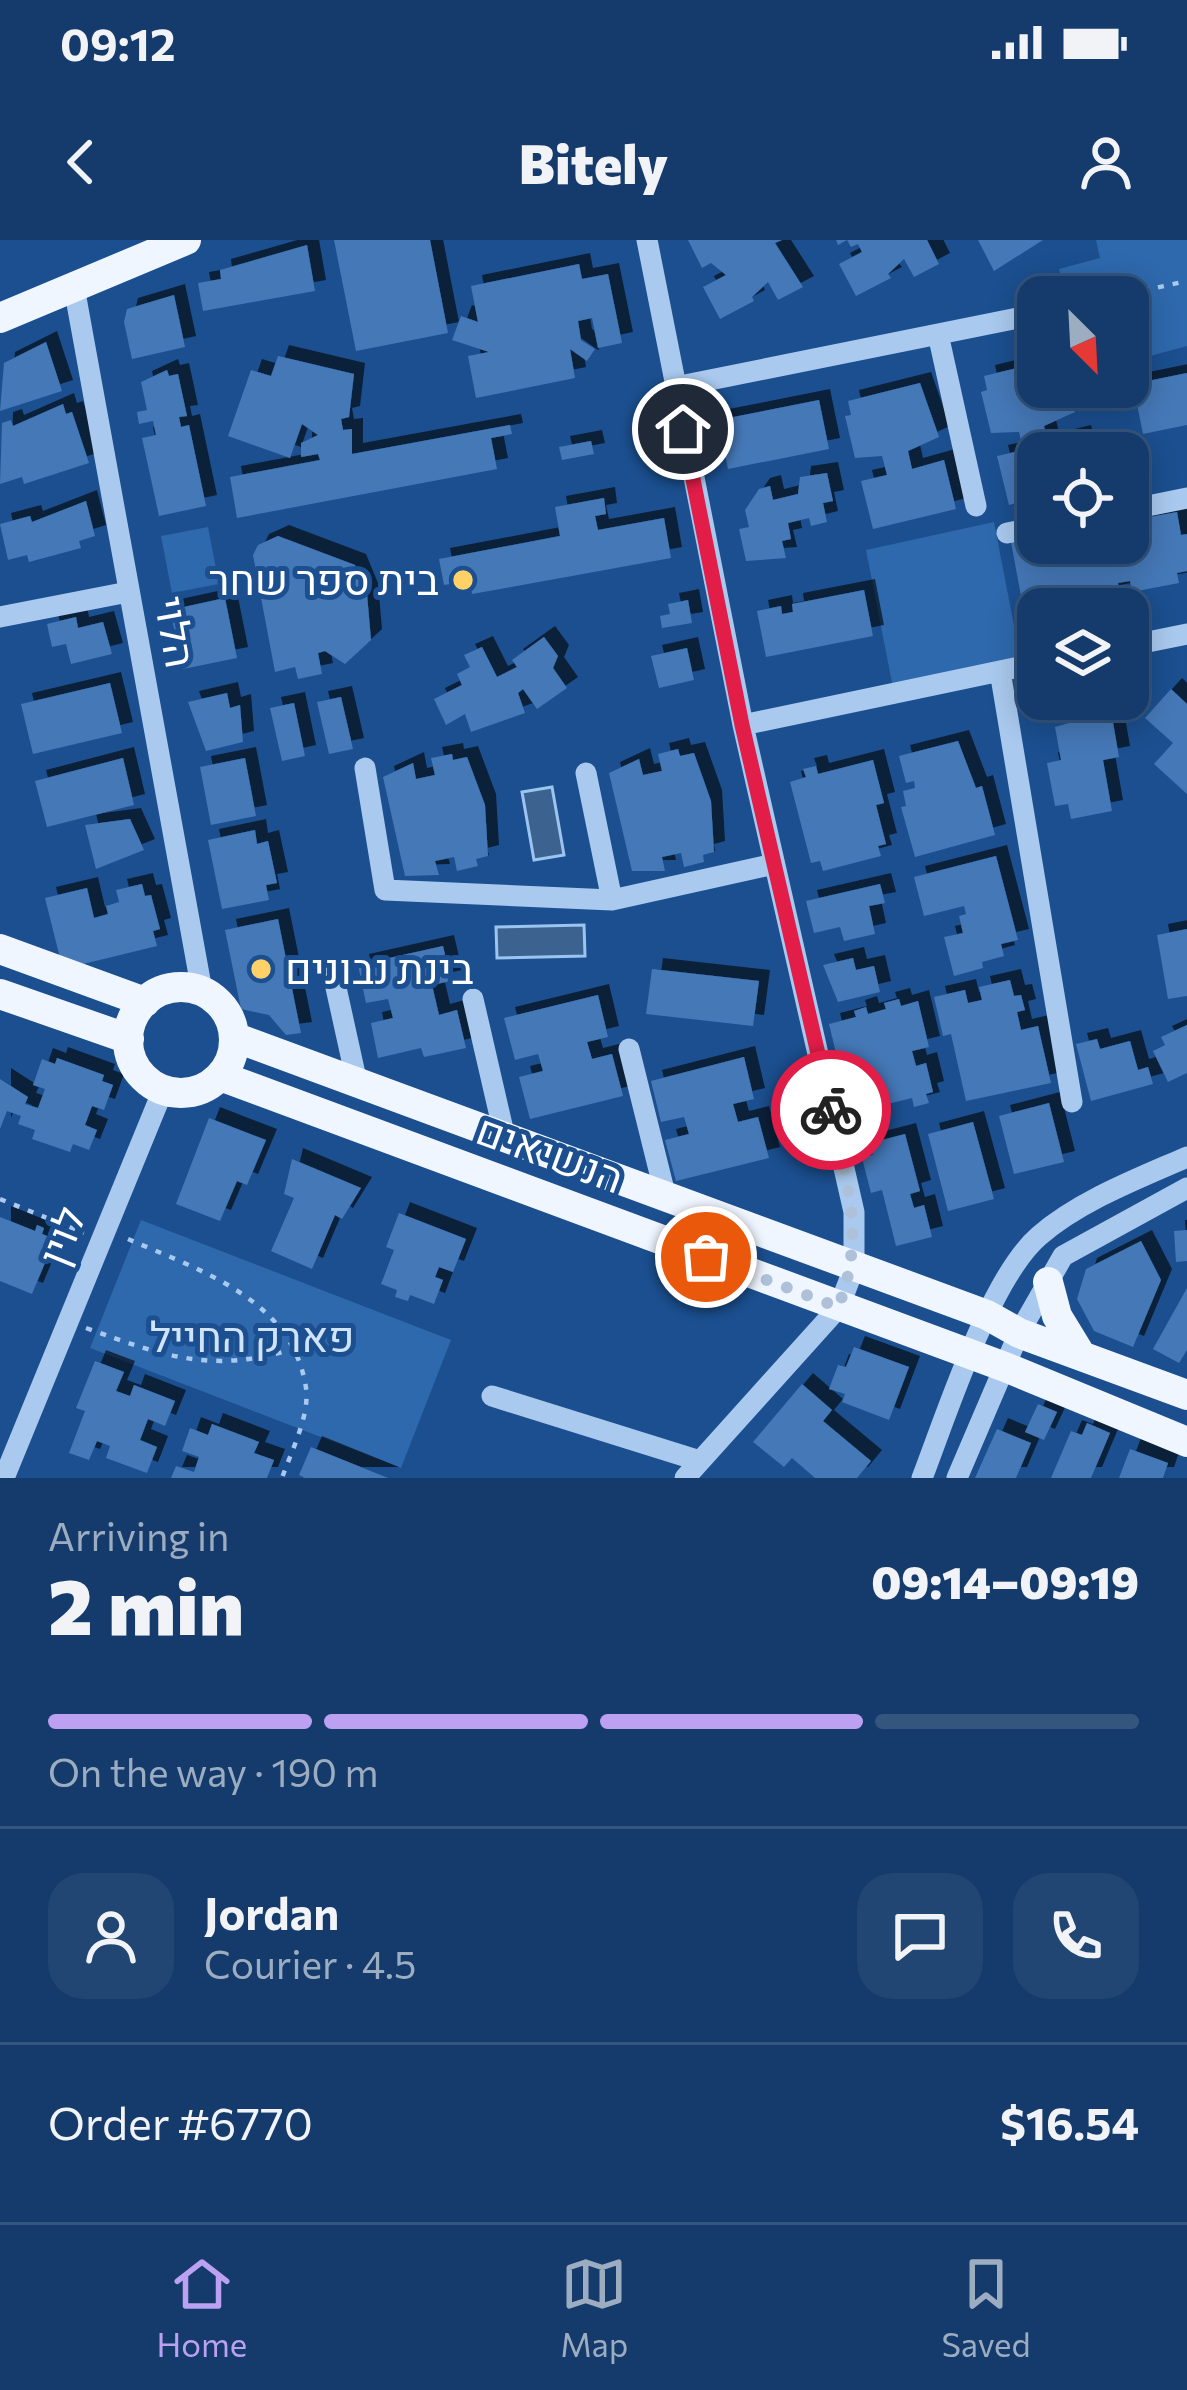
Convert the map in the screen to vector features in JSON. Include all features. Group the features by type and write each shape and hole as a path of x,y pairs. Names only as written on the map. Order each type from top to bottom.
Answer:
{"main road":[{"path":"0,318 186,240"},
{"path":"0,949 145,1002"},
{"path":"162,991 202,991 223,1008 234,1037 231,1058 220,1076 194,1091 163,1090 139,1072 129,1039 145,1002 162,991"},
{"path":"0,994 129,1039"},
{"name":"הנשיאים","path":"234,1037 987,1315 1019,1333 1187,1395"},
{"name":"הנשיאים","path":"220,1076 970,1354 1187,1442"},
{"path":"1048,1282 1057,1316 1079,1352"}],"street":[{"path":"492,1396 693,1469 838,1307 854,1268 854,1212 742,725 647,240"},
{"name":"הלוי","path":"74,287 202,991"},
{"path":"675,387 1017,318"},
{"path":"938,334 976,506"},
{"path":"1149,506 1187,498"},
{"path":"1007,533 1017,531"},
{"path":"0,616 128,592"},
{"path":"1149,642 1187,634"},
{"path":"742,725 1017,667"},
{"path":"1000,671 1072,1102"},
{"path":"365,768 385,890 612,900 775,864"},
{"path":"586,773 612,900"},
{"path":"333,974 357,1083"},
{"path":"473,999 506,1138"},
{"path":"629,1049 666,1198"},
{"name":"לוין","path":"4,1478 163,1090"},
{"path":"922,1478 987,1315 1037,1237 1131,1181 1187,1157"},
{"path":"958,1478 1019,1333 1063,1256 1149,1204 1187,1188"},
{"path":"820,1256 848,1232 854,1212"}],"path":[{"path":"1149,289 1187,281"},
{"path":"0,1199 242,1288 293,1349 308,1390 282,1478"},
{"path":"69,1322 195,1361 244,1364 293,1349"}],"green space":[{"path":"1096,240 1187,240 1187,346 1149,356 1149,276 1061,276 1059,269 1100,258"},
{"path":"994,522 1017,636 1017,667 894,693 866,550"},
{"path":"208,527 219,584 172,593 161,536"},
{"name":"פארק החייל","path":"141,1220 451,1340 401,1468 90,1348"}],"shaded area":[{"path":"552,787 564,855 534,860 522,792"},
{"path":"584,925 585,956 497,958 496,927"}],"building":[{"path":"334,240 430,240 448,333 356,351"},
{"path":"688,240 782,240 775,243 803,287 778,300 768,282 752,297 754,301 720,319 703,287 726,275 711,263 702,268"},
{"path":"847,240 927,240 939,264 914,277 904,259 888,274 891,278 856,296 839,264 862,252 858,244 851,247"},
{"path":"978,240 1043,240 994,271"},
{"path":"307,245 315,291 203,311 198,283 221,279 220,270"},
{"path":"579,264 582,279 608,274 622,343 598,348 592,318 578,321 581,340 595,349 587,361 570,349 575,378 476,398 468,356 489,352 452,340 461,316 478,322 471,286"},
{"path":"174,295 185,347 132,359 124,322 127,309"},
{"path":"46,342 62,391 0,411 4,363"},
{"path":"278,356 354,374 349,417 341,419 343,430 352,429 352,454 510,425 512,434 491,438 497,469 237,518 230,477 320,460 318,454 301,457 301,443 318,435 302,424 290,458 228,436 251,370 271,376"},
{"path":"1017,368 1017,408 1074,408 1075,412 1044,426 1045,432 991,433 981,392 987,390 984,376"},
{"path":"167,370 169,376 178,374 187,416 179,417 181,427 189,425 206,506 159,516 142,438 156,435 153,421 139,424 137,412 147,410 141,382"},
{"path":"1187,373 1187,425 1143,432 1138,408 1149,408 1149,381"},
{"path":"920,383 939,437 908,451 912,469 944,460 956,509 873,529 861,481 887,475 882,456 855,458 845,416 851,415 848,401"},
{"path":"819,400 829,449 728,469 718,420"},
{"path":"63,404 66,414 72,412 89,463 24,484 22,477 0,484 2,423 11,420 13,426"},
{"path":"591,441 594,454 562,460 559,447"},
{"path":"1017,451 1017,503 1009,505 997,456"},
{"path":"827,473 833,501 823,503 827,522 811,526 809,518 788,523 791,539 782,541 786,558 746,561 739,529 749,527 745,510 759,489 770,486 773,500 798,494 800,477"},
{"path":"604,498 606,514 595,516 598,530 664,518 671,558 472,594 470,581 444,585 439,559 560,536 555,507"},
{"path":"86,501 95,536 79,541 81,548 29,562 27,555 8,560 0,524 30,516 32,522"},
{"path":"1177,512 1181,535 1187,534 1187,571 1177,573 1179,583 1149,589 1131,588 1130,581 1118,583 1119,588 1020,588 1011,542 1017,541 1017,564 1149,564 1149,517"},
{"path":"278,536 355,565 367,594 371,640 345,664 325,651 318,653 322,674 298,679 295,667 275,672 253,555 258,545"},
{"path":"864,590 873,636 766,657 757,611 781,606 782,614 793,612 792,604"},
{"path":"225,598 237,658 183,669 170,610"},
{"path":"688,600 692,623 662,628 660,616 670,614 668,604"},
{"path":"76,617 78,628 103,622 112,654 71,664 66,644 52,647 47,624"},
{"path":"544,637 558,656 553,668 567,688 537,709 523,689 518,693 525,713 471,732 465,714 446,725 434,699 462,685 457,674 470,667 464,655 482,647 497,677 517,667 512,660"},
{"path":"687,648 694,680 659,688 651,656"},
{"path":"110,683 122,733 33,754 21,704"},
{"path":"1171,689 1187,704 1187,794 1154,764 1173,743 1147,720"},
{"path":"227,693 230,708 240,705 243,742 206,751 188,702"},
{"path":"341,697 353,749 329,754 317,702"},
{"path":"294,703 305,756 282,761 270,708"},
{"path":"1080,720 1113,720 1119,757 1103,760 1112,811 1071,819 1068,804 1055,806 1047,763 1061,760 1055,727"},
{"path":"958,741 976,788 982,786 995,835 915,857 901,807 906,806 903,791 915,788 914,781 906,783 899,756"},
{"path":"678,749 680,756 694,753 711,801 714,852 703,855 704,862 684,867 681,853 662,857 665,871 632,871 609,773 639,759 643,775 662,771 658,754"},
{"path":"452,754 453,760 467,757 485,805 488,856 476,859 478,866 457,871 454,857 435,861 439,875 405,876 383,777 413,763 416,779 435,775 431,758"},
{"path":"123,758 134,805 47,827 35,781"},
{"path":"245,758 256,816 211,825 200,767"},
{"path":"873,760 884,803 876,805 886,844 878,846 881,856 823,871 820,861 811,863 790,782 806,777 803,769 816,766 818,774"},
{"path":"130,819 144,850 96,869 85,825"},
{"path":"255,830 257,844 268,841 277,883 266,885 269,900 222,909 208,840"},
{"path":"996,856 1018,940 1001,944 1004,956 982,962 983,968 954,976 944,937 963,933 959,916 966,914 964,906 924,916 914,877"},
{"path":"142,884 145,896 151,895 160,929 153,931 157,946 75,966 60,958 45,898 87,888 94,918 108,914 106,906 119,902 116,890"},
{"path":"880,884 885,903 869,906 875,934 844,941 840,927 814,933 806,901"},
{"name":"בינת נבונים","path":"278,919 301,1033 286,1035 269,1015 241,1009 225,930"},
{"path":"1187,929 1187,996 1168,999 1157,935"},
{"path":"443,946 451,981 432,985 439,1015 457,1010 466,1048 424,1057 421,1048 378,1058 371,1023 393,1018 388,999 366,1003 358,965"},
{"path":"853,958 856,970 874,966 880,992 838,1002 823,965"},
{"path":"652,969 759,981 753,1026 646,1014"},
{"path":"1010,980 1025,1010 1017,1012 1021,1030 1038,1026 1051,1083 966,1101 951,1034 943,1036 934,997 965,990 968,1003 982,1000 979,987"},
{"path":"598,995 608,1037 587,1042 592,1059 612,1054 623,1096 530,1119 519,1077 543,1071 538,1054 515,1060 504,1018"},
{"path":"899,999 901,1006 918,1001 929,1047 912,1051 916,1066 926,1063 933,1092 926,1094 929,1103 914,1107 912,1098 867,1109 865,1102 853,1105 848,1083 860,1080 857,1065 840,1069 829,1024 856,1017 854,1011 866,1007 868,1014 886,1009 884,1003"},
{"path":"1187,1025 1187,1073 1168,1082 1153,1051 1165,1045 1161,1037"},
{"path":"1097,1039 1100,1049 1130,1041 1138,1070 1148,1067 1153,1084 1091,1101 1076,1044"},
{"path":"744,1057 754,1099 733,1104 738,1122 758,1117 769,1158 676,1181 665,1140 689,1134 684,1117 661,1122 651,1081"},
{"path":"57,1058 104,1075 102,1081 113,1085 104,1110 92,1106 85,1125 97,1130 89,1150 73,1144 70,1152 32,1139 35,1130 18,1124 21,1116 7,1111 0,1129 0,1079 28,1097 25,1104 38,1108 45,1089 33,1085 42,1059 55,1064"},
{"path":"1049,1103 1064,1162 1014,1174 999,1116"},
{"path":"209,1118 266,1140 247,1185 237,1181 220,1221 176,1204"},
{"path":"973,1122 994,1199 948,1211 928,1134"},
{"path":"905,1134 920,1191 910,1194 914,1208 924,1205 932,1237 896,1246 882,1190 871,1193 862,1158 873,1155 870,1143"},
{"path":"292,1159 361,1188 342,1219 335,1215 312,1269 271,1251 294,1198 284,1194"},
{"path":"399,1213 466,1239 453,1272 439,1267 435,1277 443,1280 434,1304 410,1295 408,1301 395,1297 397,1290 381,1284 394,1250 386,1247"},
{"path":"0,1217 35,1231 37,1225 44,1228 42,1234 55,1239 32,1294 0,1281"},
{"path":"1187,1230 1187,1261 1176,1262 1174,1231"},
{"path":"1141,1241 1161,1280 1133,1347 1094,1331 1077,1299 1086,1269"},
{"path":"1187,1288 1187,1350 1179,1363 1153,1349"},
{"path":"854,1347 909,1367 889,1420 842,1402 845,1394 829,1389 838,1365 846,1367"},
{"path":"95,1361 124,1372 116,1391 130,1396 134,1385 175,1401 165,1426 148,1419 140,1440 157,1447 147,1473 106,1458 110,1446 97,1441 89,1460 69,1453 85,1411 76,1408"},
{"path":"802,1384 832,1410 823,1421 871,1461 857,1478 815,1478 792,1458 784,1467 753,1442"},
{"path":"1038,1404 1057,1412 1044,1440 1025,1432"},
{"path":"1087,1423 1110,1433 1091,1478 1051,1478 1071,1431 1082,1435"},
{"path":"212,1424 259,1442 254,1453 274,1460 267,1478 171,1478 176,1466 194,1472 199,1457 182,1451 190,1428 208,1435"},
{"path":"997,1429 1031,1443 1016,1478 975,1478"},
{"path":"311,1447 388,1478 305,1478 299,1475"},
{"path":"1130,1449 1168,1463 1163,1478 1119,1478"}],"way so far":[{"path":"706,1257 838,1307 854,1268 854,1212 831,1110"}],"place":[{"name":"בית ספר שחר","path":"463,580"},
{"name":"בינת נבונים","path":"261,969"}],"route":[{"path":"683,429 742,725 831,1110"}]}
